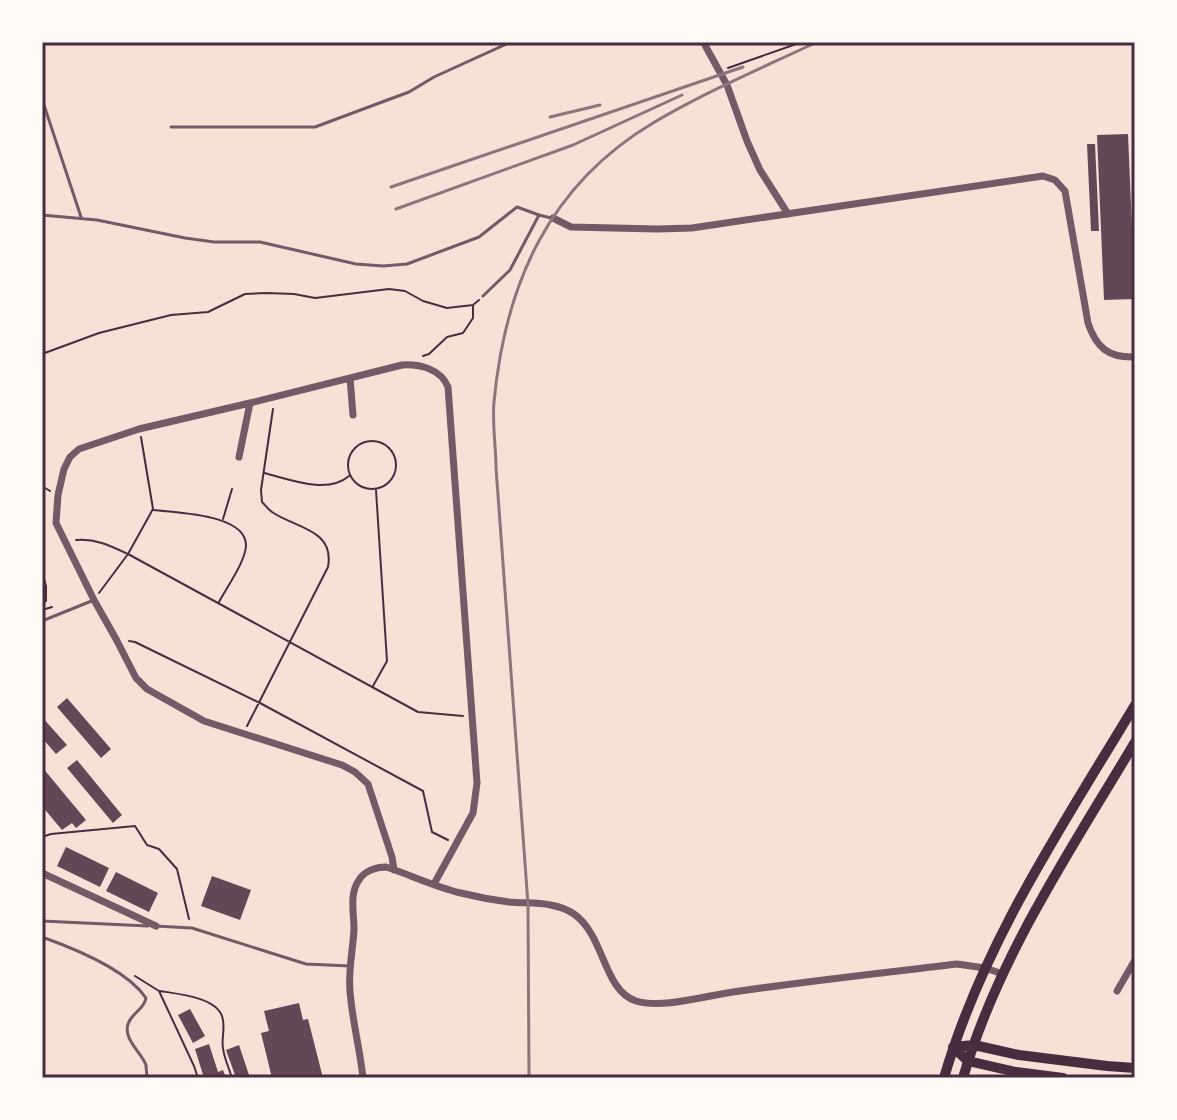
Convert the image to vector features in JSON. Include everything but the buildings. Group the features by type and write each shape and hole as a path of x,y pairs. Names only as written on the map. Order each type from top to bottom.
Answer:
{"main road":[{"path":"944,1078 968,1005 1014,908 1135,705"},
{"path":"963,1078 986,1013 1031,917 1135,742"},
{"path":"953,1047 974,1045 1019,1055 1135,1068"},
{"path":"953,1047 968,1061 1017,1075 1063,1078"}],"street":[{"path":"706,47 720,71 760,170 788,214"},
{"path":"553,218 571,227 692,228 1043,176 1055,180 1065,191 1088,323 1094,341 1103,350 1135,357"},
{"path":"394,870 368,784 355,772 342,765 204,721 147,689 136,678 56,523 64,469 79,449 139,429 402,365 418,364 445,378 477,783 473,813 434,884"},
{"path":"350,378 353,415"},
{"path":"239,457 250,403"},
{"path":"363,1078 350,993 353,895 363,875 379,867 458,892 565,909 587,925 619,991 639,1002 680,1001 957,964 1003,974"},
{"path":"42,873 156,926"},
{"path":"1117,991 1135,960"}],"lane":[{"path":"171,127 315,127 409,92 434,77 511,42"},
{"path":"698,42 706,47"},
{"path":"42,99 82,218"},
{"path":"43,214 214,242 260,242 356,264 383,266 407,264 479,237 517,207 553,218"},
{"path":"483,296 510,270 539,215"},
{"path":"42,621 94,600"},
{"path":"42,921 192,928 306,964 350,966"},
{"path":"42,937 101,962 139,988 146,998 144,1006 129,1019 127,1029 146,1066 147,1078"}],"path":[{"path":"720,71 802,42"},
{"path":"42,354 99,333 171,315 208,312 245,294 294,294 315,298 389,289 405,291 423,301 447,308 473,305 483,296"},
{"path":"418,364 423,356 447,337 463,333 473,318 473,305"},
{"path":"243,734 328,567 330,555 326,543 317,535 272,512 262,502 261,490 275,397"},
{"path":"94,600 128,554 153,509 139,429"},
{"path":"370,441 386,445 392,451 397,466 391,482 384,487 376,490 361,487 350,476 348,460 356,447 370,441"},
{"path":"264,473 321,485 341,483 350,476"},
{"path":"223,520 232,489"},
{"path":"373,687 387,661 376,490"},
{"path":"153,509 223,520 237,527 244,535 246,545 243,556 219,603"},
{"path":"66,542 84,540 106,543 418,712 472,717"},
{"path":"42,572 46,601 42,602"},
{"path":"116,639 135,642 260,703 423,791 432,832 456,845"},
{"path":"42,837 135,826 147,845 159,849 177,869 192,928"},
{"path":"127,973 159,991 188,995 211,1004 222,1015 225,1036 222,1045 232,1078"},
{"path":"159,991 198,1078"}],"railway":[{"path":"529,1078 528,904 493,418 509,317 522,278 560,207 586,176 617,148 693,101 817,42"},
{"path":"391,187 743,67"},
{"path":"396,209 573,145 682,95"},
{"path":"550,117 600,105"}]}
